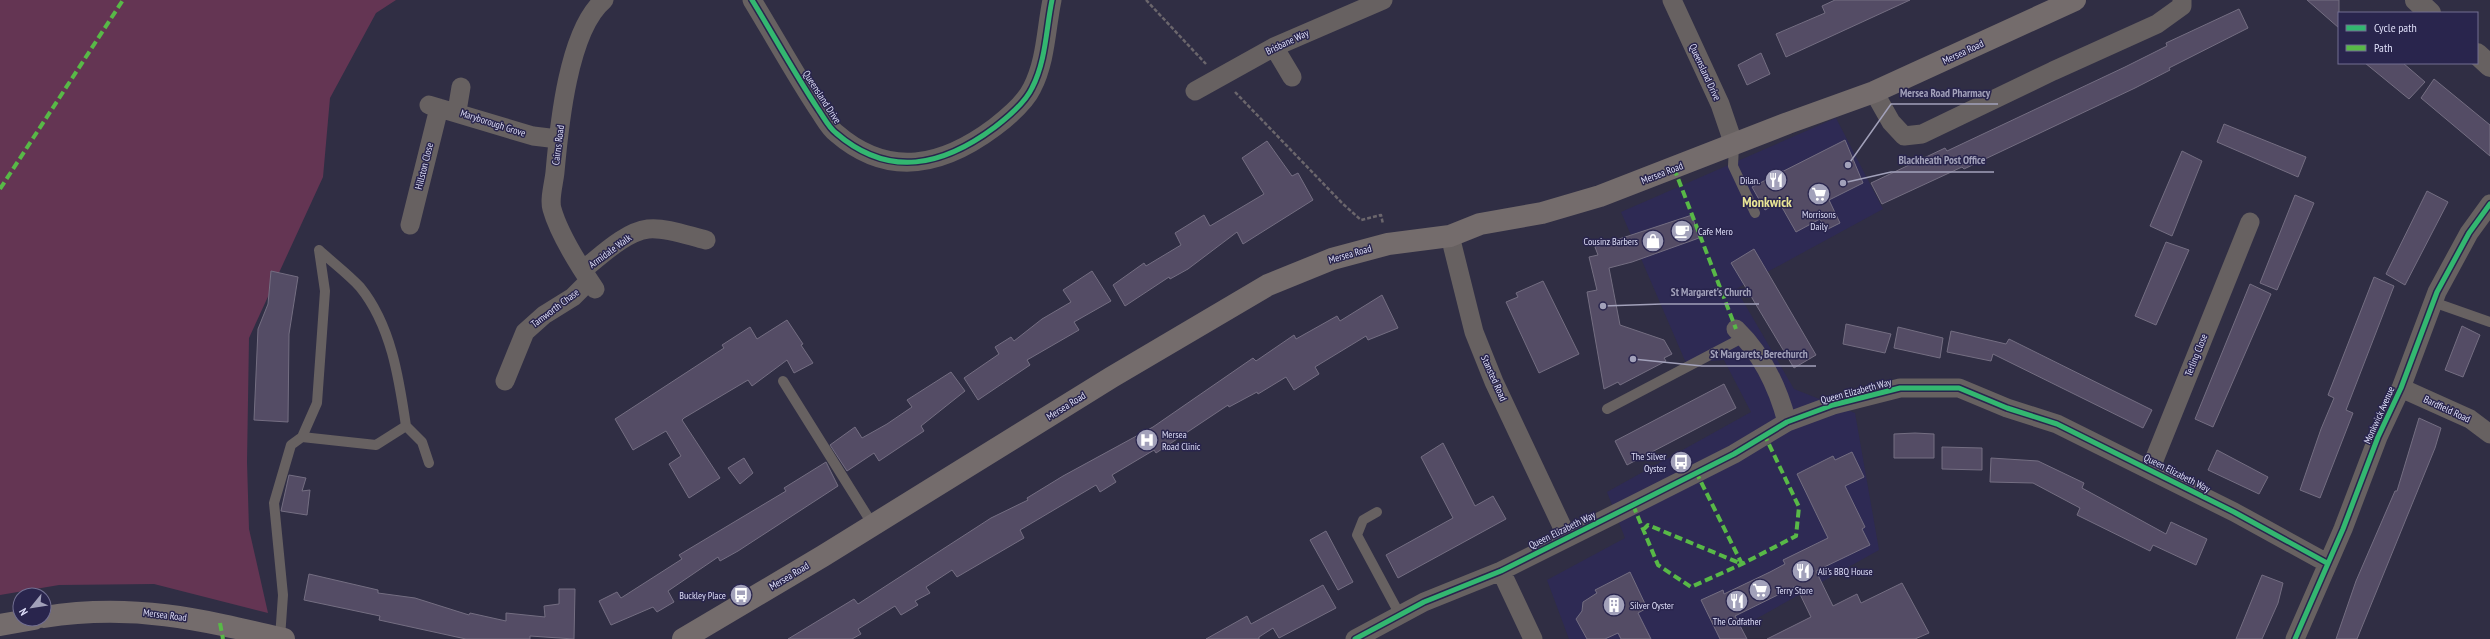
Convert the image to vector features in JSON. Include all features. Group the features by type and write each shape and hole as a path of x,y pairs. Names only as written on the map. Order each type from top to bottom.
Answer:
{"main road":[{"name":"Mersea Road","path":"683,639 873,525 1112,377 1268,285 1332,259 1388,244 1450,236 1480,224 1542,213 1600,196 1734,145 1788,122 1874,92 2075,0"},
{"name":"Mersea Road","path":"52,616 136,611 172,614 232,625 282,639"},
{"path":"0,625 12,623"}],"street":[{"name":"Cairns Road","path":"589,280 565,237 552,207 558,139 568,78 580,37 595,8 604,0"},
{"name":"Queensland Drive","path":"752,0 805,89 835,133 860,149 891,162 923,162 943,158 976,141 1010,116 1032,89 1046,46 1052,0"},
{"name":"Brisbane Way","path":"1195,91 1274,47 1383,0"},
{"name":"Queensland Drive","path":"1672,0 1720,104 1734,145"},
{"path":"1874,92 1891,122 1904,136 1922,134 2053,71 2157,24 2182,6 2182,0"},
{"path":"2416,0 2429,12"},
{"path":"1274,47 1292,77"},
{"path":"2478,55 2490,66"},
{"name":"Hillston Close","path":"410,225 442,108 461,87"},
{"name":"Maryborough Grove","path":"442,108 533,136 558,139"},
{"name":"Monkwick Avenue","path":"2295,639 2378,437 2401,388 2433,302 2468,233 2490,204"},
{"name":"Terling Close","path":"2150,470 2235,238 2250,222"},
{"name":"Armidale Walk","path":"589,280 621,242 637,232 649,228 706,240"},
{"name":"Stansted Road","path":"1450,236 1474,332 1494,382 1557,514"},
{"name":"Tamworth Chase","path":"505,381 525,332 544,315 573,297 589,280"},
{"path":"1740,333 1753,348 1781,397 1787,422"},
{"name":"Queen Elizabeth Way","path":"1355,639 1424,602 1501,571 1734,454 1787,422 1833,405 1900,388 1959,388 2007,408 2057,424 2234,512 2327,563"},
{"name":"Bardfield Road","path":"2401,388 2470,419 2490,434"},
{"name":"Queen Elizabeth Way","path":"1557,514 1567,537"},
{"path":"1501,571 1532,639"}],"lane":[{"path":"1734,145 1733,166 1755,213"},
{"path":"282,639 283,595 274,503 292,445 302,436 317,403 326,291 319,250 360,287 380,318 399,380 406,426 422,442 429,463"},
{"path":"2433,302 2490,322"},
{"path":"1606,409 1740,333"},
{"path":"783,381 873,525"},
{"path":"302,436 376,445 406,426"},
{"path":"1377,512 1363,520 1357,535 1400,614"}],"path":[{"path":"1146,0 1219,78 1237,93 1343,204 1361,220 1381,215 1388,244"}],"shaded area":[{"path":"0,0 396,0 376,13 330,98 323,177 249,338 247,462 249,529 268,613 154,584 12,587 12,593 0,595"},
{"path":"1836,118 1883,209 1736,289 1794,389 1855,413 1879,550 1720,639 1569,639 1547,580 1625,538 1607,492 1751,412 1724,360 1686,363 1621,212"}],"building":[{"path":"1835,0 1910,0 1786,57 1776,34 1825,13 1822,6"},
{"path":"2307,0 2339,0 2338,27"},
{"path":"2239,9 2248,28 2169,68 2170,70 2135,88 1964,169 1962,167 1882,204 1871,183 1945,148 1947,151 2125,67 2167,46 2166,43"},
{"path":"1761,53 1770,74 1747,85 1738,65"},
{"path":"2366,64 2404,64 2425,82 2409,99"},
{"path":"2434,79 2490,125 2490,156 2421,98"},
{"path":"2224,124 2306,157 2298,177 2217,142"},
{"path":"1845,140 1863,183 1829,200 1840,223 1826,230 1820,219 1796,232 1779,202 1765,210 1752,187"},
{"path":"1267,141 1292,176 1298,173 1313,200 1243,244 1237,232 1188,269 1170,279 1169,277 1125,306 1113,285 1144,263 1146,266 1181,245 1175,233 1204,215 1210,226 1264,194 1242,158"},
{"path":"2182,151 2202,161 2172,236 2150,226"},
{"path":"2427,191 2448,202 2405,285 2386,274"},
{"path":"2295,195 2314,203 2277,290 2260,283"},
{"path":"1692,215 1699,238 1632,262 1609,268 1620,325 1664,340 1672,354 1664,358 1666,361 1620,385 1618,382 1604,389 1587,292 1597,290 1589,257 1598,255 1595,247"},
{"path":"2166,242 2189,250 2156,325 2135,316"},
{"path":"1754,249 1816,355 1794,368 1731,263"},
{"path":"271,271 298,277 289,334 288,422 254,420 258,329 268,304"},
{"path":"1092,271 1111,301 1074,322 1079,330 1027,360 1030,365 978,400 964,378 999,354 995,347 1011,337 1014,341 1042,319 1071,302 1063,290"},
{"path":"2374,277 2394,286 2346,410 2353,413 2320,498 2300,490 2321,429 2334,398 2328,395"},
{"path":"1543,281 1579,354 1539,373 1506,302 1518,297 1516,293"},
{"path":"2250,284 2271,294 2213,427 2195,419"},
{"path":"1382,295 1398,328 1368,340 1366,336 1315,367 1319,374 1294,390 1286,377 1258,394 1257,392 1229,407 1228,405 1156,453 1154,450 1112,475 1116,482 1100,492 1096,485 1020,530 1024,538 957,577 952,570 926,587 930,593 915,601 918,605 901,615 895,606 858,629 861,634 852,639 788,639 854,599 858,604 991,518 1028,500 1027,498 1063,476 1153,427 1253,358 1256,361 1294,335 1296,339 1337,316 1340,321"},
{"path":"787,320 803,344 801,345 813,363 794,373 787,360 752,386 748,380 682,420 720,478 689,498 669,464 681,456 666,431 633,450 615,419 724,348 722,345 750,327 757,339"},
{"path":"1846,324 1891,334 1885,353 1843,344"},
{"path":"2462,326 2480,335 2463,377 2445,370"},
{"path":"1898,327 1943,338 1940,358 1894,348"},
{"path":"1951,331 2006,344 2009,339 2152,410 2143,428 1993,354 1991,361 1947,352"},
{"path":"951,372 965,391 921,426 924,431 879,461 874,453 847,471 830,445 855,427 862,438 887,424 912,407 907,400"},
{"path":"1724,384 1736,408 1627,465 1615,441"},
{"path":"2419,418 2441,428 2435,448 2357,639 2336,639 2356,581 2395,491 2397,491"},
{"path":"1894,434 1934,434 1934,458 1894,458"},
{"path":"1443,443 1475,506 1493,496 1506,519 1398,578 1386,555 1453,518 1421,457"},
{"path":"1942,447 1982,448 1982,470 1942,469"},
{"path":"2217,450 2268,477 2259,494 2208,470"},
{"path":"1852,452 1864,477 1845,486 1865,527 1862,529 1870,545 1816,571 1833,606 1857,594 1861,603 1902,583 1929,633 1915,639 1767,639 1811,617 1796,586 1735,616 1747,639 1720,639 1701,600 1723,590 1724,594 1770,572 1785,564 1783,560 1828,538 1797,474 1833,456 1835,460"},
{"path":"744,458 753,473 740,484 728,468"},
{"path":"1991,458 2038,461 2084,483 2082,488 2166,534 2171,522 2207,539 2196,565 2153,545 2150,551 2077,515 2080,508 2033,483 1990,482"},
{"path":"826,462 838,486 738,551 720,561 718,557 668,591 674,602 657,612 653,607 611,625 599,601 617,592 621,598 682,559 679,555 786,491 784,488"},
{"path":"289,475 306,478 302,491 310,490 307,515 281,511"},
{"path":"1326,531 1353,582 1338,590 1310,540"},
{"name":"Silver Oyster","path":"1630,572 1647,608 1638,613 1651,639 1621,639 1618,633 1605,639 1587,639 1576,619 1582,611 1583,602 1597,593 1595,590"},
{"path":"309,574 378,590 378,593 415,598 469,615 470,613 506,621 506,613 545,617 544,606 559,604 559,589 575,589 574,639 530,636 530,639 466,639 379,620 380,616 304,600"},
{"path":"2262,575 2283,583 2278,603 2262,639 2236,639"},
{"path":"1323,585 1336,608 1279,638 1273,628 1259,637 1259,639 1206,639 1247,616 1251,624"}],"marked path":[{"path":"0,189 123,0"},
{"path":"1674,168 1736,329"},
{"path":"1633,505 1658,565 1691,587 1742,564 1796,536 1799,507 1765,436"},
{"path":"1643,530 1648,525 1742,564 1696,472"},
{"path":"220,623 223,639"}],"cycle path":[{"path":"752,0 809,96 833,131 856,148 876,157 896,162 916,162 936,158 956,151 995,127 1016,109 1029,94 1037,78 1043,56 1052,0"},
{"path":"2295,639 2343,529 2378,437 2401,388 2437,292 2469,233 2490,204"},
{"path":"1355,639 1424,602 1501,571 1633,505 1734,454 1787,422 1833,405 1900,388 1959,388 2007,408 2057,424 2234,512 2327,563"}],"place":[{"name":"Mersea Road Pharmacy","path":"1848,165"},
{"name":"Dilan.","path":"1776,180"},
{"name":"Blackheath Post Office","path":"1843,183"},
{"name":"Morrisons Daily","path":"1819,194"},
{"name":"Cafe Mero","path":"1682,231"},
{"name":"Cousinz Barbers","path":"1653,241"},
{"name":"St Margaret's Church","path":"1603,306"},
{"name":"St Margarets, Berechurch","path":"1633,359"},
{"name":"Mersea Road Clinic","path":"1147,440"},
{"name":"The Silver Oyster","path":"1681,462"},
{"name":"Ali's BBQ House","path":"1803,571"},
{"name":"Terry Store","path":"1760,590"},
{"name":"Buckley Place","path":"741,595"},
{"name":"The Codfather","path":"1737,601"},
{"name":"Silver Oyster","path":"1614,605"}],"district":[{"name":"Monkwick","path":"1767,202"}]}
